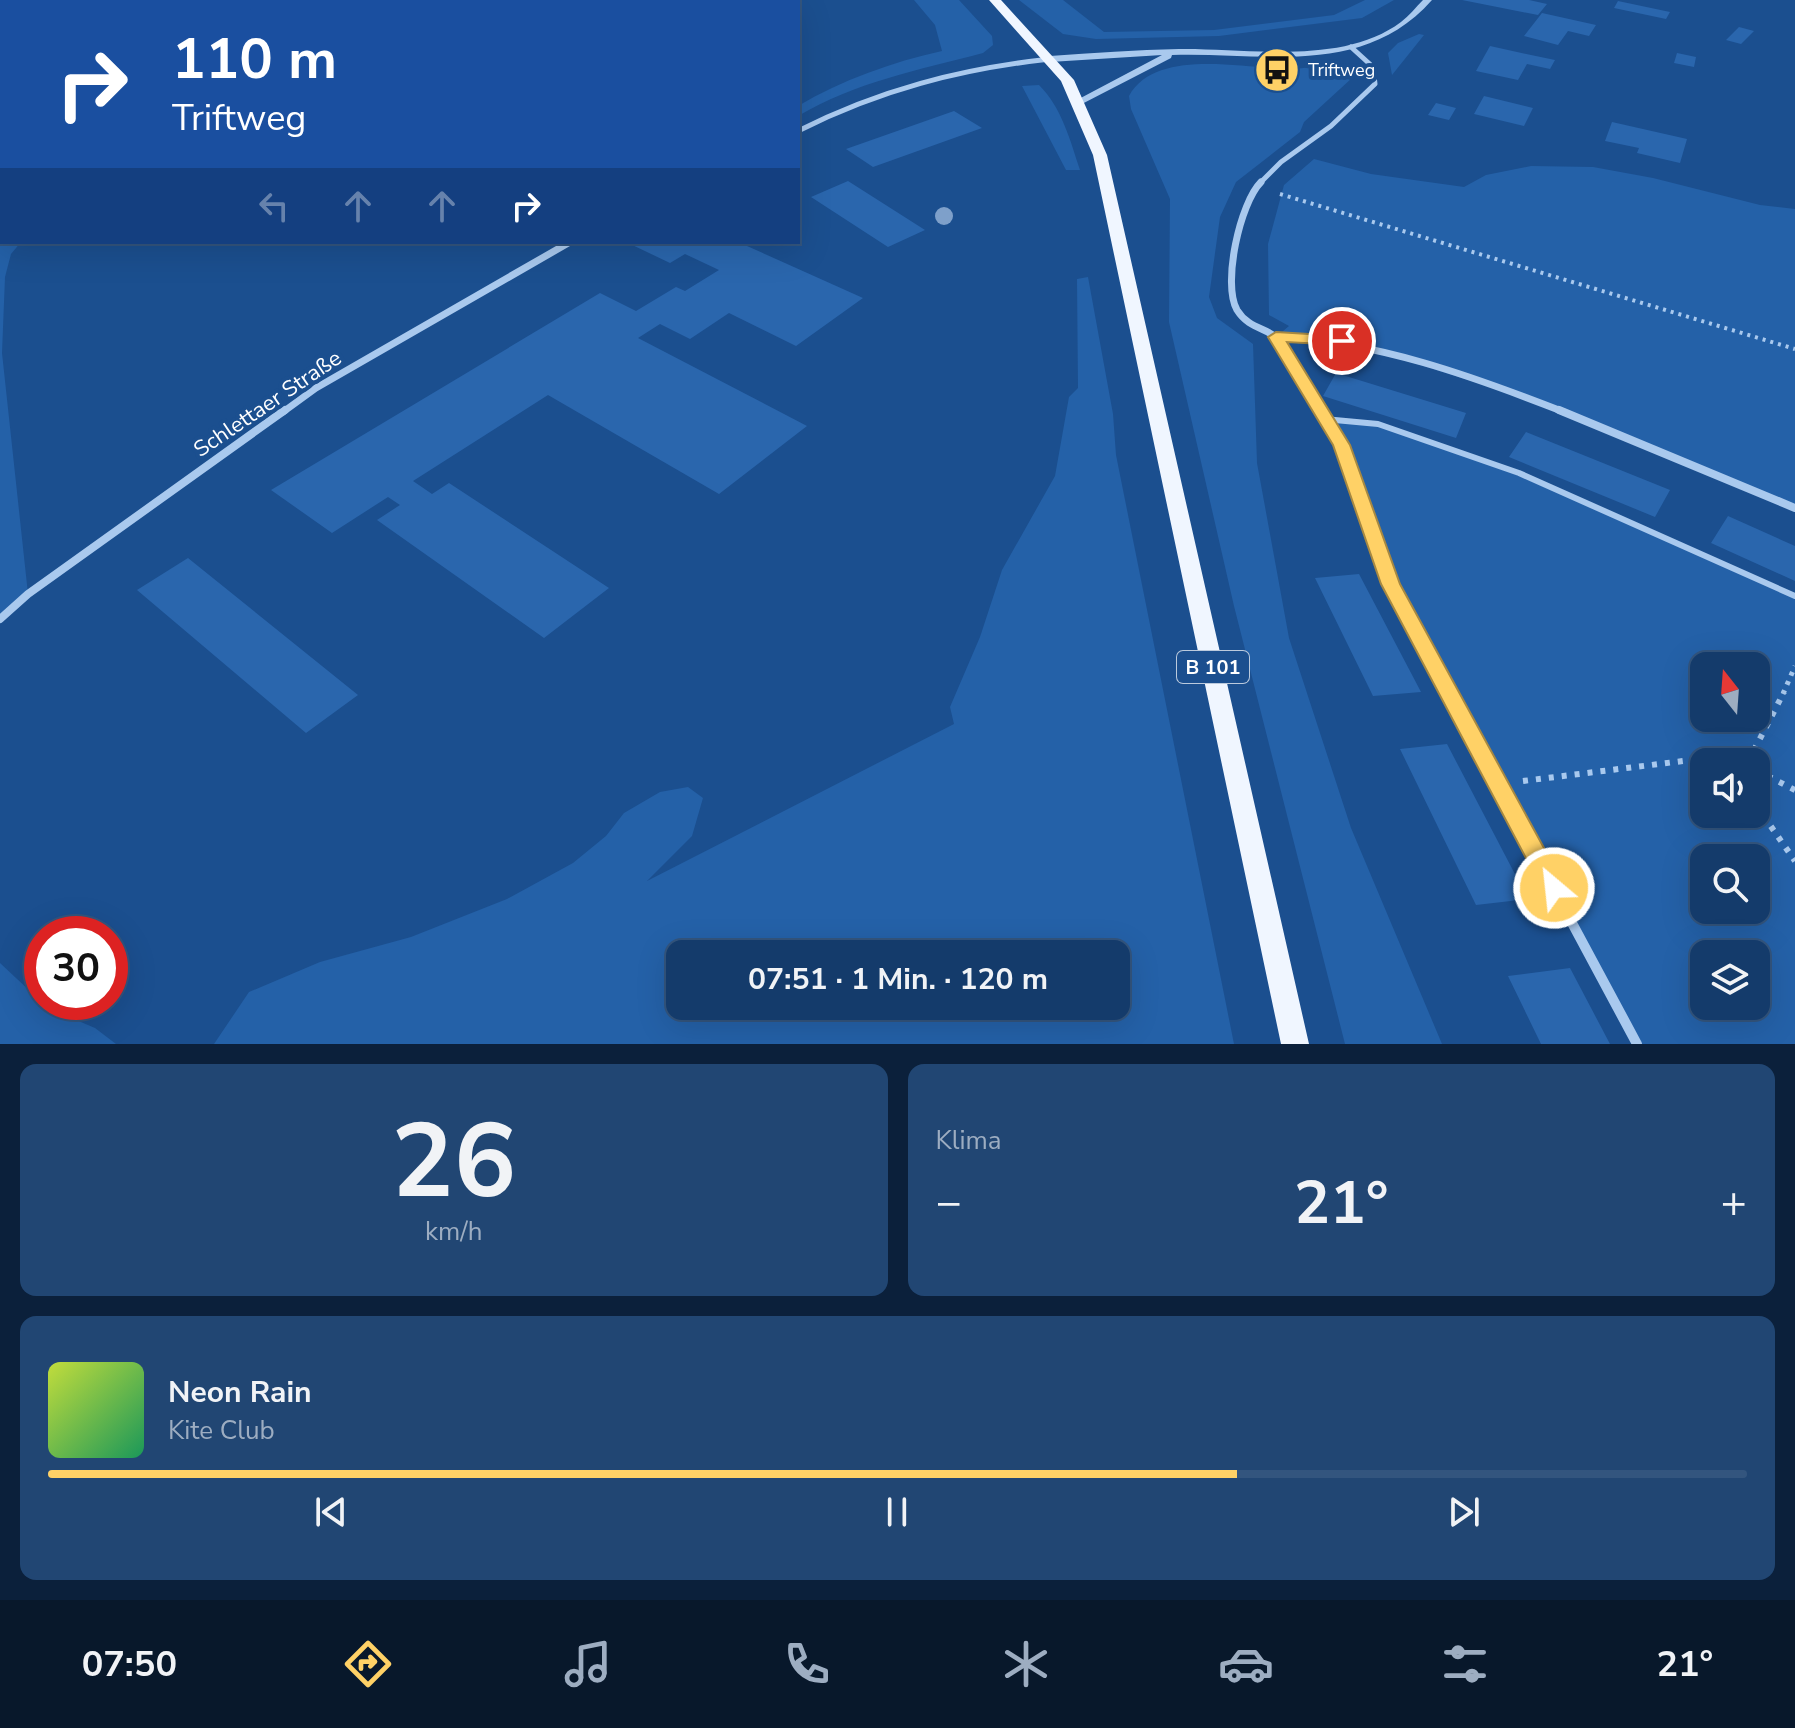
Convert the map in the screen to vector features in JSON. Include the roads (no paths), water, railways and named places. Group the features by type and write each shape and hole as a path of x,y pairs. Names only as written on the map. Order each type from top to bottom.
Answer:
{"main road":[{"name":"B 101","path":"995,0 1067,80 1100,155 1295,1044"}],"street":[{"path":"800,130 863,99 923,78 970,68 1050,59 1180,52 1316,52 1351,47 1394,33 1413,19 1428,0"},
{"path":"1351,47 1372,64 1377,78 1375,84 1331,126 1281,162 1256,187 1240,218 1231,290 1237,310 1255,329 1276,337 1342,341 1419,362 1543,403 1795,508"},
{"path":"1078,103 1111,89 1139,67 1180,52"},
{"name":"Schlettaer Straße","path":"0,619 28,594 316,388 567,244"},
{"path":"1276,337 1341,445 1390,584 1637,1044"}],"lane":[{"path":"1324,419 1378,424 1471,455 1548,485 1795,596"}],"place":[{"name":"Triftweg","path":"1277,70"}]}
